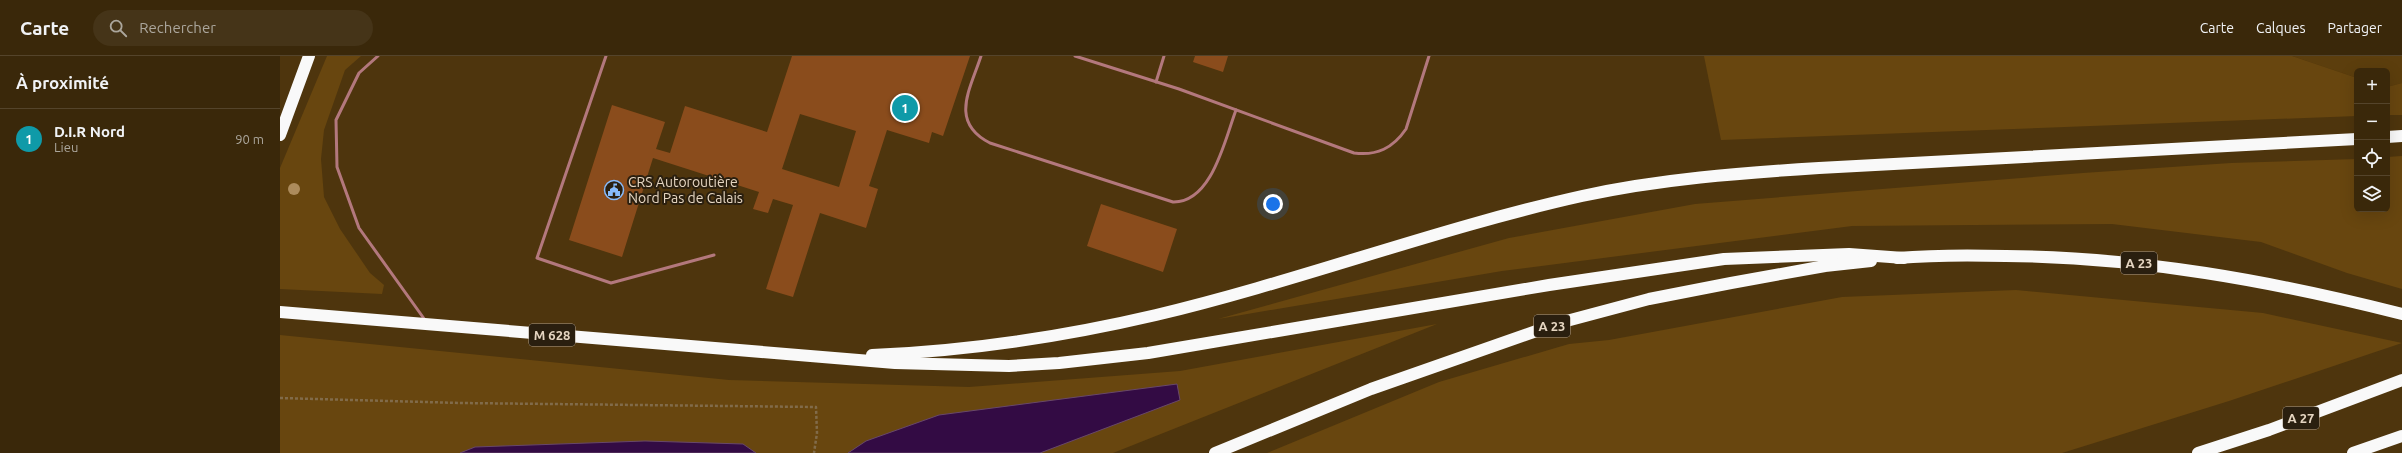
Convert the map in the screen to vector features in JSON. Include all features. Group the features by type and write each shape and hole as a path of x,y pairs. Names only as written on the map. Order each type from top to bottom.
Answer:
{"highway":[{"path":"280,135 309,56"},
{"path":"2390,137 2402,136"},
{"path":"825,357 939,352 1068,334 1171,311 1537,207 1630,187 1745,173 1834,167 2354,139"},
{"path":"825,357 930,366 1009,366 1059,363 1214,342 1550,285 1724,260 1849,254 1904,258"},
{"name":"A 23","path":"1215,453 1371,389 1559,323 1648,299 1824,266 1904,258 1966,255 2056,256 2123,261 2203,271 2371,306 2402,314"},
{"name":"M 628","path":"280,312 666,346 825,357"},
{"name":"A 27","path":"2198,453 2269,430 2402,380"},
{"path":"2353,453 2402,436"}],"lane":[{"path":"378,56 359,72 336,120 337,167 359,228 429,324"},
{"path":"606,56 537,258 610,283 714,255"},
{"path":"981,56 965,104 966,120 976,135 990,143 1173,202 1187,200 1205,185 1212,173 1236,110"},
{"path":"1076,56 1156,82 1354,153 1376,153 1393,144 1406,129 1429,56"},
{"path":"1156,82 1164,56"}],"path":[{"path":"280,398 461,403 816,407 817,433 814,453"}],"shaded area":[{"path":"327,56 361,56 345,70 324,130 321,159 324,197 340,229 370,273 384,285 382,294 280,289 280,168"},
{"path":"1704,56 2292,56 2354,77 2354,116 1721,140"},
{"path":"2292,56 2402,56 2402,83 2390,86 2390,68 2354,68 2354,77"},
{"path":"2402,83 2402,115 2390,115 2390,86"},
{"path":"2402,156 2402,289 2347,273 2261,242 2112,224 1852,226 1502,271 1218,319 1509,238 1695,204 2083,173 2231,163 2354,159 2354,212 2390,212 2390,157"},
{"path":"2016,290 2263,313 2402,343 2229,401 2062,453 1267,453 1439,382 1569,344 1609,340 1842,297"},
{"path":"1437,324 1113,453 280,453 280,335 729,380 969,387 1180,371"},
{"path":"1177,384 1180,400 1040,453 848,453 866,441 939,415"},
{"path":"645,441 743,444 756,453 460,453 475,447"}],"building":[{"name":"CRS Autoroutière Nord Pas de Calais","path":"792,56 970,56 943,136 932,132 929,143 887,130 869,186 878,189 866,228 820,213 793,297 766,289 793,205 773,199 768,213 753,209 759,192 653,158 622,257 569,240 612,105 665,122 656,149 670,153 685,106 767,132","holes":["800,114 856,131 839,187 782,169"]},
{"path":"1195,56 1228,56 1223,72 1193,62"},
{"path":"1101,204 1177,229 1163,272 1087,246"}],"place":[{"name":"D.I.R Nord","path":"905,108"},
{"name":"CRS Autoroutière Nord Pas de Calais","path":"614,190"}]}
